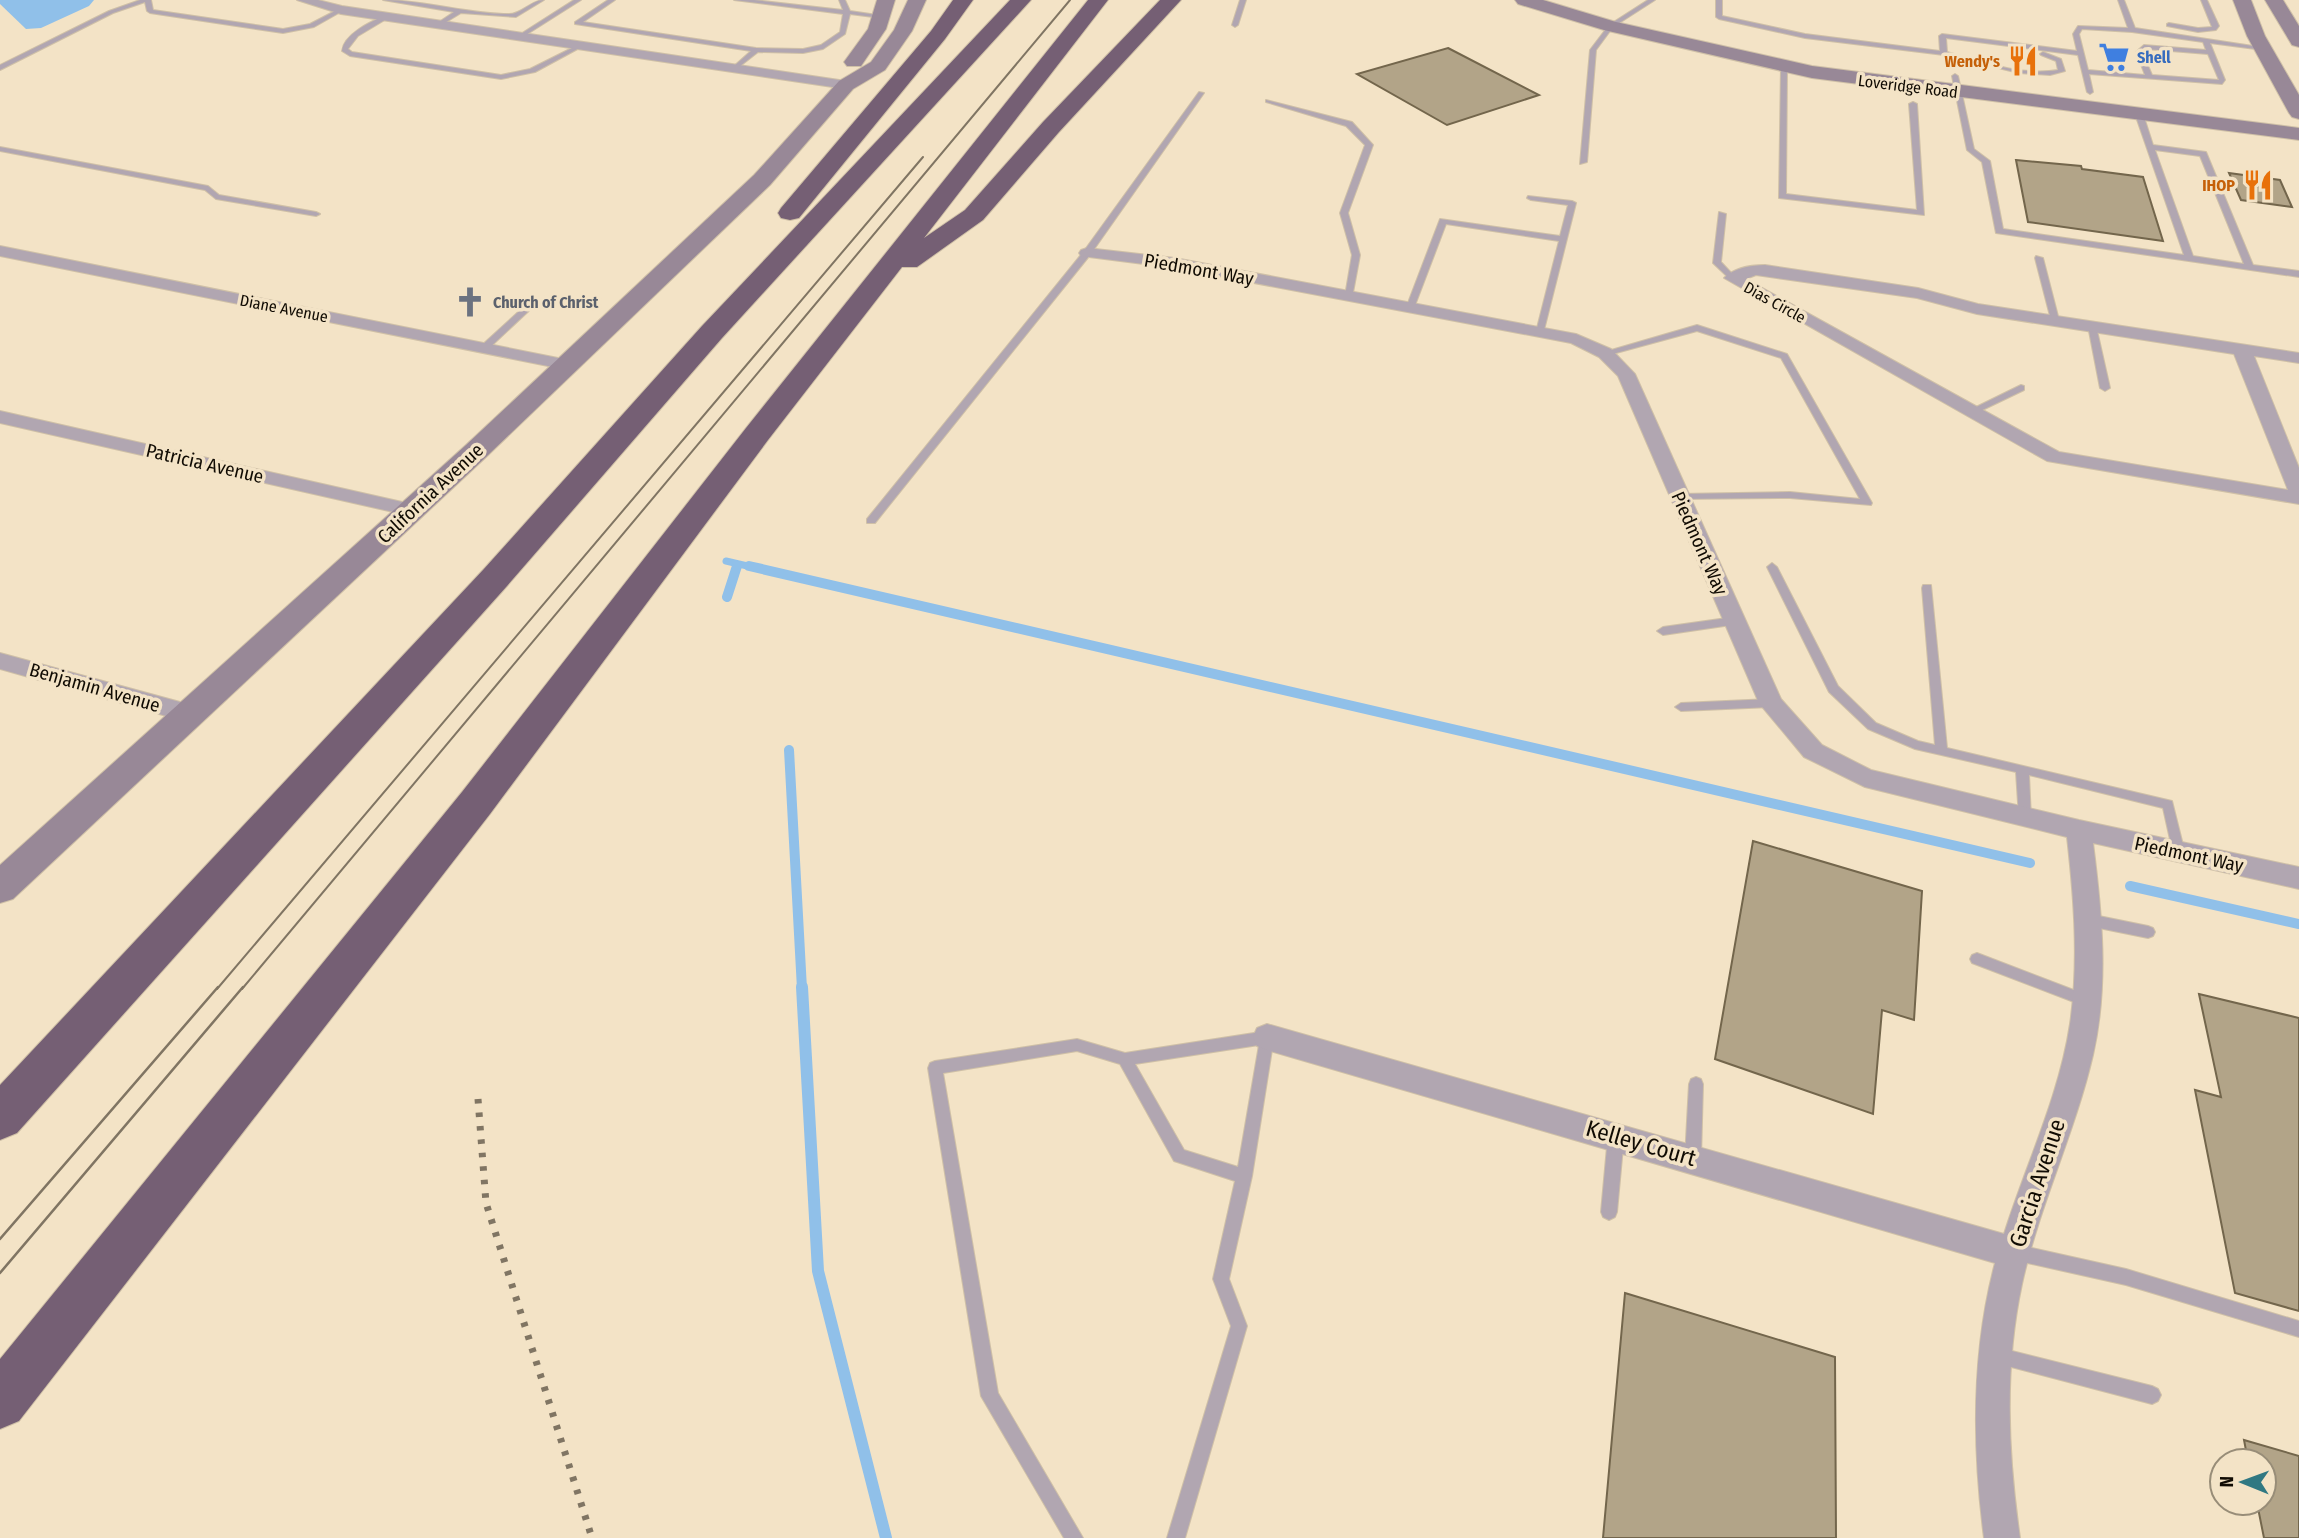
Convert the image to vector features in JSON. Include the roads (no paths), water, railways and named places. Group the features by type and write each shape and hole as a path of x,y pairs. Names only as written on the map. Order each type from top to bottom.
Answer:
{"highway":[{"path":"712,332 720,298 963,0"},
{"path":"0,1116 495,578 712,332 1021,0"},
{"path":"0,1402 476,803 757,434 1098,0"},
{"path":"879,282 974,215 1051,127 1171,0"}],"main road":[{"name":"California Avenue","path":"0,888 568,365 762,180 846,85 878,66 903,31 917,0"},
{"name":"Loveridge Road","path":"1524,0 1784,66 1957,84 2088,82 2299,116"},
{"name":"Loveridge Road","path":"1564,0 1617,22 1813,58 2139,114 2299,134"},
{"path":"2242,0 2263,48 2299,116"},
{"path":"2274,0 2299,41"},
{"name":"California Avenue","path":"846,85 852,65 877,29 884,8"}],"street":[{"path":"303,0 341,10 846,85"},
{"name":"Diane Avenue","path":"0,251 568,365"},
{"name":"Piedmont Way","path":"1087,253 1175,263 1540,332 1576,339 1605,353 1626,374 1771,703 1813,751 1865,778 2079,831 2299,878"},
{"name":"Dias Circle","path":"1732,278 1754,270 1765,270 1918,293 1967,307 2299,358"},
{"name":"Dias Circle","path":"1732,278 2054,457 2299,496"},
{"name":"Dias Circle","path":"2242,350 2299,496"},
{"name":"Patricia Avenue","path":"0,417 411,510"},
{"path":"2277,439 2299,442"},
{"name":"Benjamin Avenue","path":"0,661 191,714"},
{"name":"Garcia Avenue","path":"2002,1538 1994,1461 1996,1355 2014,1252 2069,1083 2084,1029 2087,1002 2089,920 2079,831"},
{"name":"Kelley Court","path":"1267,1037 2014,1252"}],"lane":[{"path":"0,68 111,12 147,0 150,11 283,31 312,26 341,10"},
{"path":"386,0 514,16 541,0"},
{"path":"519,37 578,0"},
{"path":"612,0 577,23 756,50 803,51 823,47 843,33 847,12 842,1 799,0"},
{"path":"737,0 847,12 884,8"},
{"path":"1235,25 1243,0"},
{"path":"1583,162 1593,50 1617,22 1652,0"},
{"path":"1719,0 1719,17 1758,27 1944,53 1996,67 2049,73 2059,73 2062,70 2059,60 2044,54 1943,43"},
{"path":"2121,0 2132,30"},
{"path":"2169,25 2198,30 2214,29 2216,26 2204,0"},
{"path":"438,25 460,11"},
{"path":"386,17 352,39 345,45 344,50 349,54 501,77 518,77 535,72 580,46"},
{"path":"2206,41 2222,80 2220,83 2149,77 2088,82 2076,34 2080,27 2132,30 2263,48"},
{"path":"1944,53 1942,36 2080,52"},
{"path":"2149,77 2139,52 2144,47 2211,52"},
{"path":"735,68 756,50"},
{"path":"1784,66 1782,196 1921,213 1913,104"},
{"path":"1957,84 1971,150 1986,161 1998,231 2299,274"},
{"path":"871,521 1087,253 1201,93"},
{"path":"1269,101 1349,124 1370,145 1344,213 1356,256 1349,296"},
{"path":"2139,114 2189,258"},
{"path":"2152,147 2203,154 2250,267"},
{"path":"0,149 208,188 216,197 316,214"},
{"path":"1531,198 1572,203 1540,332"},
{"path":"1722,215 1717,263 1732,278"},
{"path":"1410,308 1443,221 1563,239"},
{"path":"2039,258 2055,320"},
{"path":"484,348 530,306"},
{"path":"2092,326 2105,388"},
{"path":"1605,353 1697,328 1784,356 1867,503 1790,495 1680,496"},
{"path":"1970,412 2021,388"},
{"path":"1772,567 1833,689 1872,726 1915,745 2168,804 2179,853"},
{"path":"1927,589 1941,750"},
{"path":"1663,631 1734,621"},
{"path":"1681,707 1771,703"},
{"path":"2022,769 2025,818"},
{"path":"2089,920 2148,932"},
{"path":"1978,959 2087,1002"},
{"path":"1074,1538 990,1396 935,1068 1077,1045 1125,1059 1267,1037 1244,1176 1221,1279 1239,1326 1176,1538"},
{"path":"1125,1059 1179,1156 1244,1176"},
{"path":"1693,1158 1696,1083"},
{"path":"1609,1212 1616,1136"},
{"path":"2014,1252 2126,1277 2299,1329"},
{"path":"1996,1355 2152,1395"}],"water":[{"path":"0,0 94,0 89,6 41,28 26,29 0,4"}],"waterway":[{"path":"726,561 756,568"},
{"path":"737,568 738,564"},
{"path":"727,597 737,566"},
{"path":"749,566 2030,863"},
{"path":"789,750 802,989"},
{"path":"2130,886 2299,924"},
{"path":"802,987 818,1271 886,1538"}],"tram line":[{"path":"242,989 1070,0"},
{"path":"217,989 923,157"},
{"path":"0,1239 218,987"},
{"path":"0,1273 243,987"}],"railway":[{"path":"478,1099 486,1203 592,1538"}],"place":[{"name":"Shell","path":"2114,57"},
{"name":"Wendy's","path":"2023,61"},
{"name":"IHOP","path":"2258,185"},
{"name":"Church of Christ","path":"470,302"}]}
